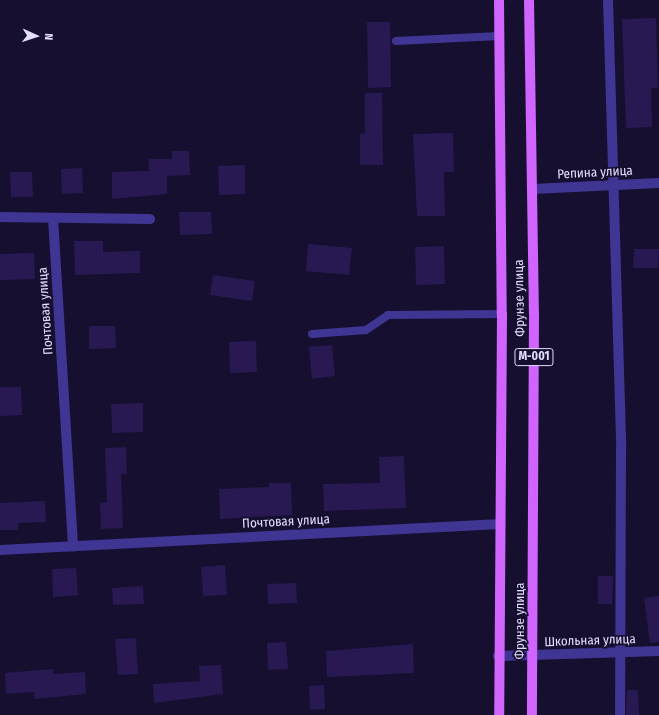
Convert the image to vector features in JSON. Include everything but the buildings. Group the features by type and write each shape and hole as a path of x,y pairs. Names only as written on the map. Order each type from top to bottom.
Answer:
{"main road":[{"name":"Фрунзе улица","path":"499,0 502,314 498,656 499,715"},
{"name":"Фрунзе улица","path":"529,0 532,189 532,715"}],"street":[{"path":"608,0 621,449 619,652 620,715"},
{"name":"Репина улица","path":"532,189 659,183"},
{"path":"0,217 150,219"},
{"name":"Почтовая улица","path":"53,218 73,546"},
{"name":"Почтовая улица","path":"0,550 500,524"},
{"name":"Школьная улица","path":"498,656 659,651"}],"lane":[{"path":"396,41 499,36"},
{"path":"312,334 366,330 388,315 502,314"}]}
